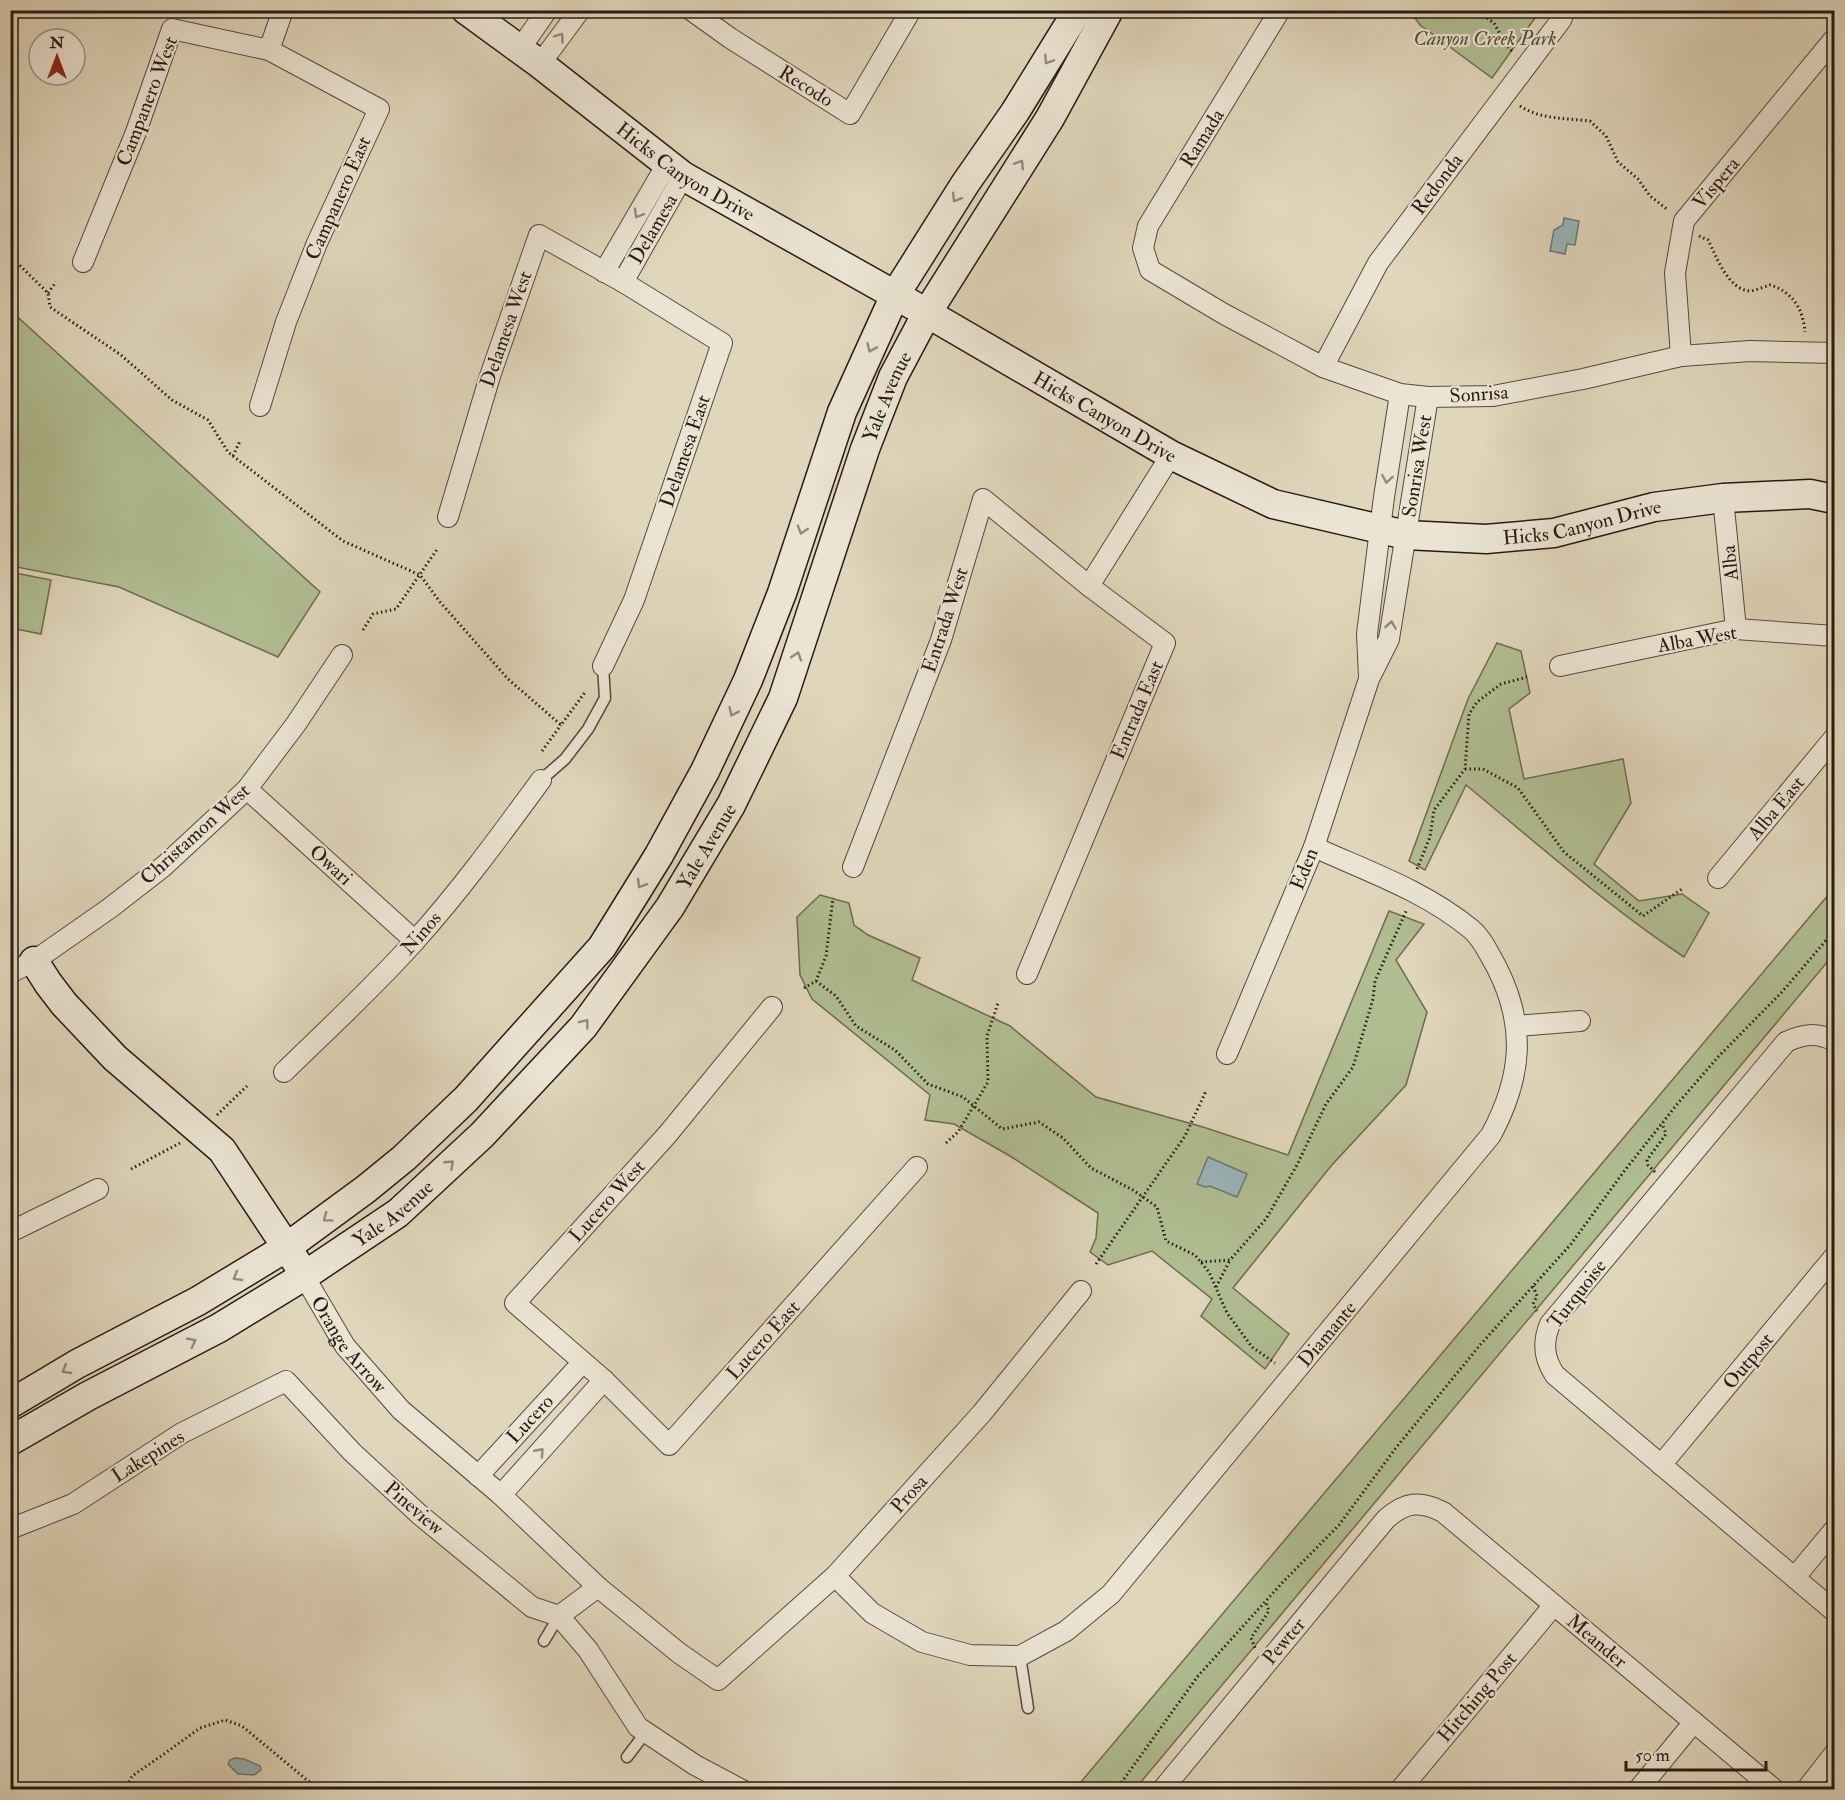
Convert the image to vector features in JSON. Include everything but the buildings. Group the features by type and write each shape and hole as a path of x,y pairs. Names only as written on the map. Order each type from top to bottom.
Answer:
{"main road":[{"name":"Hicks Canyon Drive","path":"466,10 675,170 1171,455 1273,504 1393,533 1486,538 1554,533 1654,507 1723,498 1810,494 1834,499"},
{"name":"Yale Avenue","path":"10,1404 76,1364 198,1301 287,1247 404,1158 466,1099 602,947 659,855 705,771 748,680 782,593 842,411 895,295 965,184 1015,112 1078,10"},
{"name":"Yale Avenue","path":"10,1441 88,1396 219,1328 304,1276 398,1213 482,1135 583,1027 670,907 731,805 783,698 865,449 893,377 927,313 1050,118 1109,10"},
{"name":"Orange Arrow","path":"22,967 64,1004 115,1058 222,1150 304,1276"}],"street":[{"path":"269,50 283,10"},
{"path":"530,57 547,10"},
{"path":"530,57 580,10"},
{"name":"Recodo","path":"691,10 730,38 850,114 911,10"},
{"name":"Ramada","path":"1150,270 1143,248 1148,226 1281,10"},
{"name":"Redonda","path":"1323,367 1378,263 1561,20 1565,10"},
{"name":"Campanero West","path":"82,262 136,132 172,28 269,50"},
{"name":"Vispera","path":"1681,356 1675,273 1684,221 1834,39"},
{"name":"Campanero East","path":"260,406 286,322 316,243 379,109 269,50"},
{"name":"Delamesa","path":"604,272 675,170"},
{"name":"Delamesa","path":"623,282 675,170"},
{"name":"Delamesa West","path":"448,517 490,376 539,235 623,282"},
{"name":"Sonrisa","path":"1150,270 1224,314 1323,367 1400,394 1428,397 1493,396 1583,379 1681,356 1750,351 1834,353"},
{"name":"Delamesa East","path":"603,666 634,600 722,343 623,282"},
{"name":"Sonrisa West","path":"1393,533 1384,497 1400,394"},
{"name":"Sonrisa West","path":"1393,533 1428,397"},
{"path":"1089,586 1171,455"},
{"name":"Alba","path":"1723,498 1736,629"},
{"name":"Entrada West","path":"853,867 941,640 983,500 1089,586"},
{"name":"Eden","path":"1227,1054 1314,847 1369,679 1389,639 1393,533"},
{"name":"Entrada East","path":"1027,974 1165,643 1089,586"},
{"name":"Alba West","path":"1560,666 1736,629 1834,636"},
{"name":"Christamon West","path":"22,967 110,908 164,866 248,789 296,724 342,655"},
{"name":"Alba East","path":"1718,878 1834,738"},
{"name":"Ninos","path":"284,1072 376,983 415,941 475,870 541,780"},
{"name":"Owari","path":"248,789 415,941"},
{"name":"Diamante","path":"836,1576 872,1613 922,1642 970,1655 1020,1656 1066,1631 1111,1594 1491,1135 1503,1113 1512,1087 1517,1057 1516,1026 1510,996 1488,951 1472,930 1418,893 1314,847"},
{"name":"Lucero West","path":"604,1380 515,1303 667,1135 772,1007"},
{"path":"1516,1026 1580,1021"},
{"name":"Turquoise","path":"1834,1041 1824,1035 1810,1034 1798,1036 1786,1042 1550,1324 1545,1337 1547,1364 1555,1375 1834,1611"},
{"name":"Lucero East","path":"604,1380 669,1445 917,1167"},
{"path":"10,1232 98,1189"},
{"name":"Outpost","path":"1661,1465 1834,1257"},
{"name":"Orange Arrow","path":"304,1276 345,1346 401,1410 501,1495 598,1587 679,1653 718,1680"},
{"name":"Prosa","path":"718,1680 836,1576 982,1413 1081,1290"},
{"name":"Lucero","path":"478,1476 583,1362"},
{"name":"Lucero","path":"501,1495 604,1380"},
{"name":"Lakepines","path":"10,1529 74,1504 182,1433 286,1381"},
{"name":"Pineview","path":"286,1381 352,1452 420,1515 532,1606 559,1616 588,1650 638,1727 695,1765 741,1790"},
{"name":"Meander","path":"1414,1504 1430,1505 1443,1512 1775,1790"},
{"name":"Pewter","path":"1162,1790 1386,1519 1398,1508 1414,1504"},
{"path":"1795,1577 1834,1530"},
{"path":"559,1616 598,1587"},
{"name":"Hitching Post","path":"1400,1790 1554,1605"},
{"path":"1638,1790 1694,1722"},
{"path":"1806,1790 1834,1754"}],"lane":[{"path":"541,780 565,759 588,729 605,698 603,666"},
{"path":"544,1641 559,1616"},
{"path":"1020,1656 1028,1708"},
{"path":"627,1757 646,1732"}],"path":[{"path":"1476,10 1494,23 1506,45 1514,52 1515,103 1528,112 1560,119 1590,121 1606,136 1618,162 1638,179 1650,196 1668,210"},
{"path":"1695,235 1708,240 1719,264 1729,278 1740,287 1750,291 1770,285 1791,297 1799,306 1804,318 1805,332"},
{"path":"10,256 48,293 50,307 121,355 172,400 208,420 228,452 233,456 343,541 420,575 440,602 508,679 561,725"},
{"path":"48,293 56,282"},
{"path":"233,456 240,441"},
{"path":"363,630 373,614 396,609 438,548"},
{"path":"1417,869 1430,837 1434,810 1465,769 1469,714 1477,702 1501,684 1527,677"},
{"path":"542,751 586,691"},
{"path":"1465,769 1483,769 1518,788 1563,852 1643,916 1682,889"},
{"path":"804,988 816,981 826,956 833,898"},
{"path":"1216,1287 1230,1260 1266,1219 1297,1165 1326,1104 1353,1067 1373,999 1375,981 1408,907"},
{"path":"1116,1790 1198,1676 1338,1525 1402,1440 1480,1345 1571,1244 1662,1123 1718,1057 1782,992 1834,931"},
{"path":"816,981 836,996 856,1026 895,1050 928,1084 963,1097 1002,1129 1039,1122 1063,1138 1091,1167 1144,1197 1157,1208 1166,1241 1195,1255 1209,1272 1227,1313 1252,1347 1275,1363"},
{"path":"946,1143 958,1132 988,1082 987,1036 998,1003"},
{"path":"216,1117 248,1086"},
{"path":"1096,1264 1185,1136 1206,1091"},
{"path":"1655,1172 1648,1165 1647,1160 1666,1134 1662,1123"},
{"path":"131,1169 186,1141"},
{"path":"1201,1262 1230,1260"},
{"path":"1533,1286 1537,1296 1533,1304 1540,1314"},
{"path":"125,1790 132,1776 200,1728 225,1720 242,1726 319,1790"},
{"path":"1122,1782 1132,1790"}],"green space":[{"name":"Canyon Creek Park","path":"1410,11 1540,11 1492,78 1420,25"},
{"path":"11,311 320,592 278,657 119,587 11,566"},
{"path":"15,573 51,580 41,634 11,628 11,594"},
{"path":"1497,643 1521,651 1530,693 1509,709 1524,779 1623,759 1631,803 1594,864 1639,901 1682,894 1709,913 1684,957 1600,896 1466,785 1425,870 1409,861 1468,699"},
{"path":"1834,888 1834,954 1135,1789 1075,1789"},
{"path":"820,895 849,903 854,925 868,935 920,958 912,980 1010,1026 1096,1097 1203,1127 1288,1155 1389,911 1424,924 1396,960 1427,1012 1406,1085 1331,1166 1233,1288 1289,1334 1265,1369 1201,1316 1212,1299 1152,1251 1108,1265 1090,1252 1096,1238 1098,1213 1010,1156 954,1124 925,1120 930,1095 812,999 800,975 797,917"}],"water":[{"path":"1564,218 1579,221 1575,245 1567,244 1565,254 1550,251 1554,230 1563,225"},
{"path":"1208,1157 1247,1174 1237,1197 1210,1186 1197,1184"},
{"path":"235,1758 260,1766 261,1770 254,1775 238,1774 228,1764"}]}
